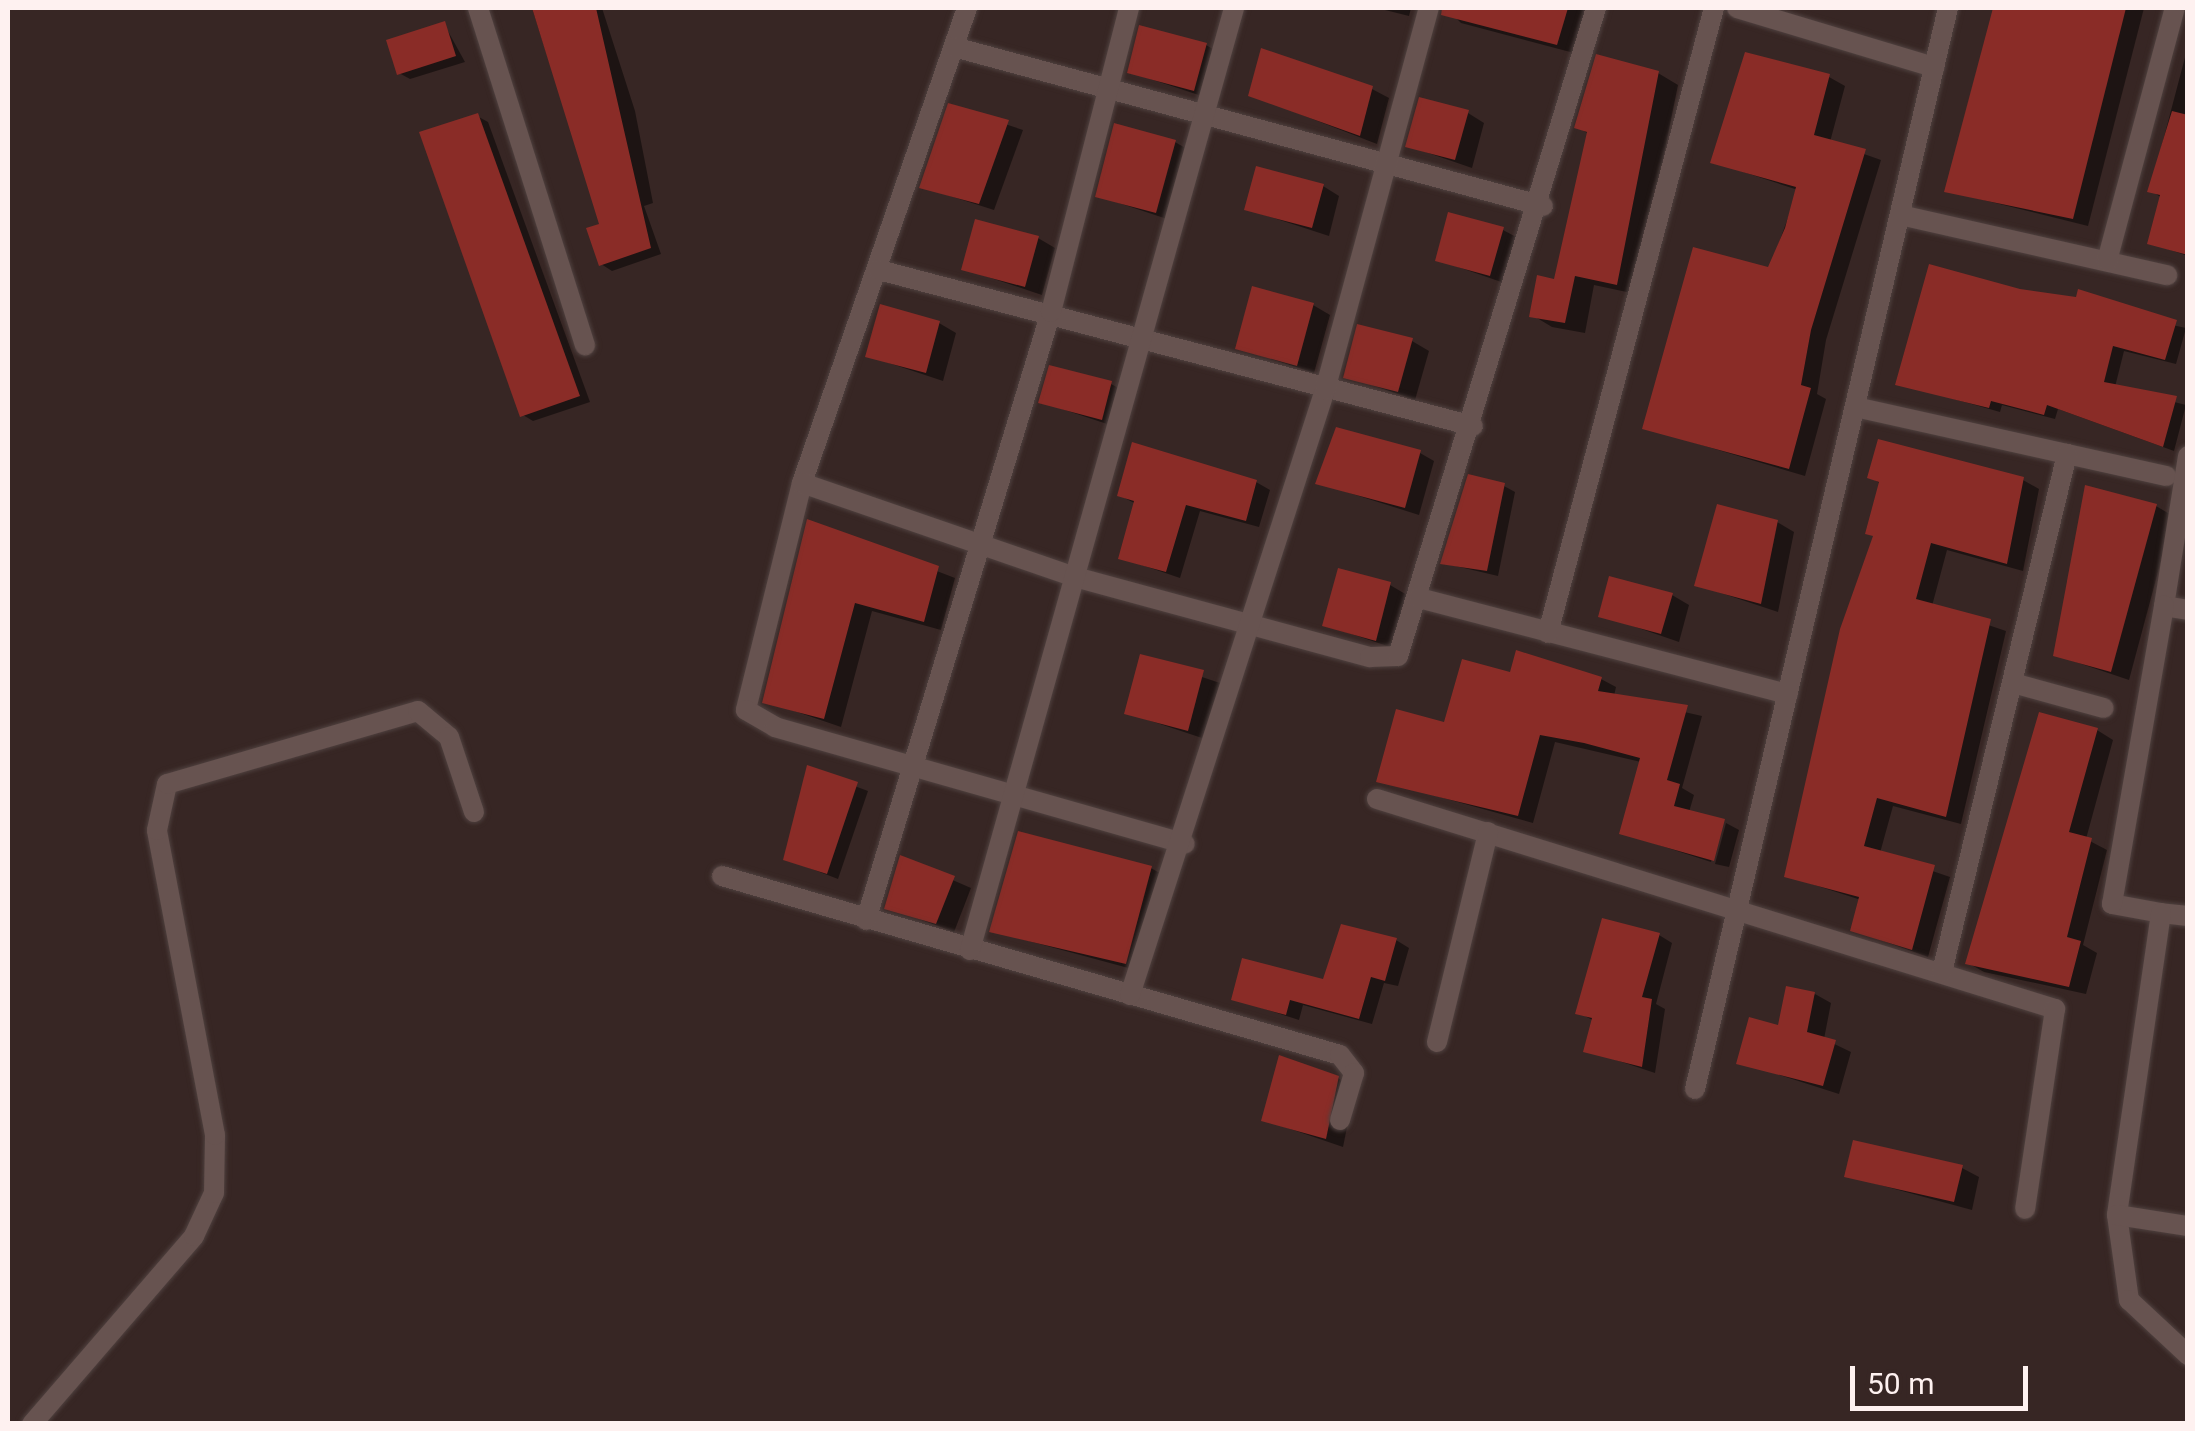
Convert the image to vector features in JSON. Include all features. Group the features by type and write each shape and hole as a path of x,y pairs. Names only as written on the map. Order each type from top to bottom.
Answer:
{"street":[{"path":"478,8 585,345"},
{"path":"967,8 802,483 746,710 910,767 1185,844"},
{"path":"866,920 976,543 1052,312 1112,93 1129,8"},
{"path":"970,950 1234,8"},
{"path":"1130,995 1185,844 1325,390 1383,162 1428,8"},
{"path":"802,483 1074,577 1388,659 1404,649 1543,206 1596,8"},
{"path":"1548,633 1714,8"},
{"path":"1737,8 1934,67"},
{"path":"1695,1089 1948,8"},
{"path":"2107,261 2175,8"},
{"path":"954,47 1203,119 1543,206"},
{"path":"1900,215 2167,275"},
{"path":"879,270 1052,312 1325,390 1472,426"},
{"path":"1855,406 2166,476"},
{"path":"1942,972 2067,454"},
{"path":"2188,456 2112,904 2188,916"},
{"path":"1419,598 1788,694"},
{"path":"2164,606 2188,610"},
{"path":"2013,683 2104,708"},
{"path":"32,1424 60,1380 166,1272 214,1193 216,1134 157,830 167,784 418,711 449,737 474,812"},
{"path":"1377,799 2046,1004 2060,1020 2025,1209"},
{"path":"1436,1042 1488,832"},
{"path":"722,876 1340,1055 1354,1073 1340,1120"},
{"path":"2161,913 2118,1215 2129,1300 2188,1355"},
{"path":"2118,1215 2188,1226"}],"building":[{"path":"532,8 596,8 651,248 599,266 586,228 599,224"},
{"path":"1442,8 1568,8 1557,45 1441,15"},
{"path":"1993,8 2126,8 2073,219 1944,192"},
{"path":"445,21 456,56 397,75 386,40"},
{"path":"1139,25 1207,43 1194,91 1127,73"},
{"path":"1261,48 1373,86 1360,136 1248,96"},
{"path":"1745,52 1830,74 1814,135 1866,149 1811,330 1801,385 1811,388 1789,469 1642,429 1693,247 1768,267 1785,228 1796,187 1710,163"},
{"path":"1596,54 1659,71 1617,285 1575,276 1565,323 1529,317 1537,275 1554,279 1587,132 1574,128"},
{"path":"1419,97 1469,110 1455,160 1405,147"},
{"path":"948,103 1009,120 979,204 919,188"},
{"path":"2172,111 2188,115 2188,255 2147,244 2160,195 2147,192"},
{"path":"478,113 580,396 520,417 419,132"},
{"path":"1114,123 1176,140 1156,213 1095,197"},
{"path":"1256,166 1324,184 1312,228 1244,210"},
{"path":"1448,212 1504,227 1490,276 1435,261"},
{"path":"975,219 1039,236 1025,287 961,270"},
{"path":"1929,264 2020,289 2076,297 2078,289 2177,320 2165,360 2113,346 2104,382 2177,396 2163,447 2047,405 2044,415 1991,401 1989,408 1895,385"},
{"path":"1252,286 1314,303 1297,366 1235,349"},
{"path":"880,304 940,321 926,373 865,357"},
{"path":"1357,324 1413,338 1398,392 1343,378"},
{"path":"1049,365 1112,381 1102,420 1038,403"},
{"path":"1336,427 1421,450 1405,508 1315,484"},
{"path":"1878,439 2024,477 2007,564 1931,543 1916,599 1991,619 1946,817 1877,798 1864,846 1935,865 1912,950 1850,931 1859,897 1784,877 1840,629 1873,536 1865,534 1879,482 1867,478"},
{"path":"1132,442 1257,480 1246,521 1186,505 1166,572 1118,559 1134,501 1117,496"},
{"path":"1468,474 1505,483 1487,571 1440,564"},
{"path":"2085,485 2157,504 2111,672 2053,656"},
{"path":"1717,504 1778,520 1761,604 1694,586"},
{"path":"807,519 939,566 924,622 855,603 824,719 762,703"},
{"path":"1338,568 1391,582 1376,641 1322,626"},
{"path":"1609,576 1673,593 1661,634 1598,617"},
{"path":"1516,650 1602,677 1598,691 1688,705 1667,780 1680,784 1674,806 1725,819 1714,861 1619,834 1640,758 1584,743 1540,735 1518,816 1376,782 1396,709 1444,722 1462,659 1510,672"},
{"path":"1140,654 1204,670 1188,731 1124,714"},
{"path":"2039,712 2098,728 2069,832 2092,838 2067,937 2081,941 2069,987 1965,964"},
{"path":"807,765 858,782 827,874 783,860"},
{"path":"1018,831 1152,866 1126,964 989,932"},
{"path":"900,855 955,876 936,924 884,909"},
{"path":"1602,918 1660,933 1642,997 1652,999 1642,1067 1583,1052 1592,1018 1575,1014"},
{"path":"1341,924 1397,938 1385,981 1371,977 1359,1019 1290,1000 1286,1015 1231,1000 1242,958 1323,979"},
{"path":"1786,986 1815,992 1807,1032 1836,1040 1823,1086 1736,1064 1749,1017 1778,1025"},
{"path":"1279,1055 1339,1076 1326,1139 1261,1121"},
{"path":"1853,1140 1963,1165 1954,1202 1844,1177"}]}
